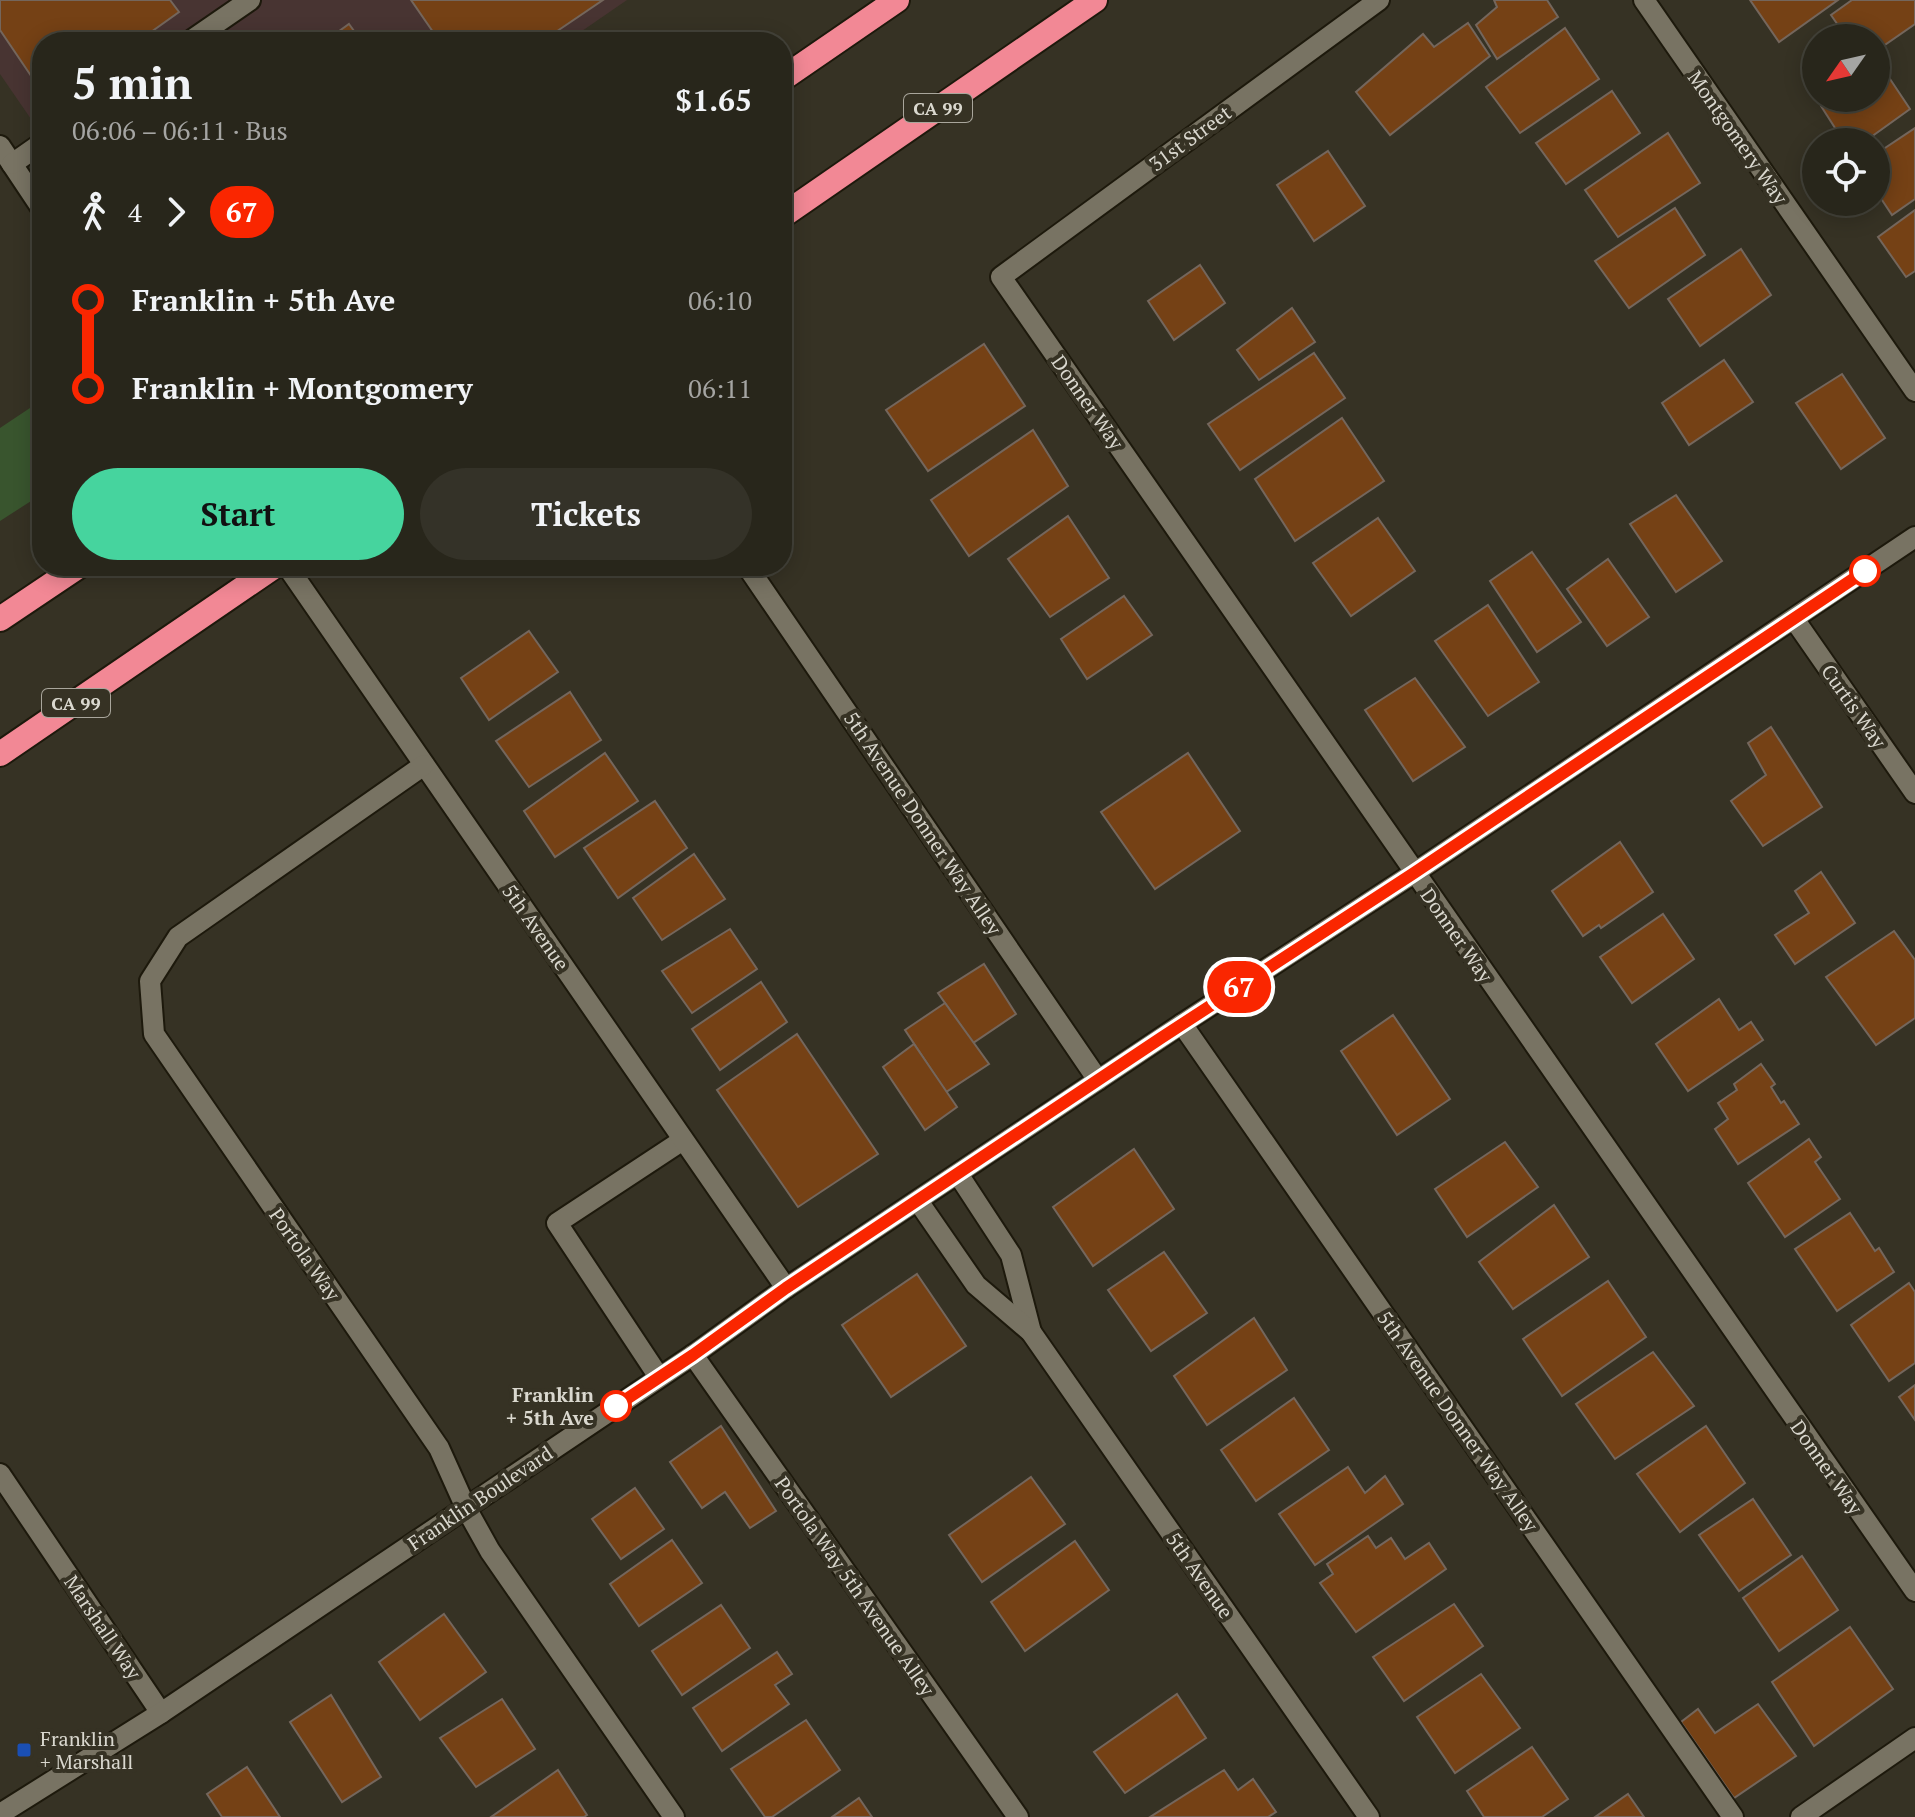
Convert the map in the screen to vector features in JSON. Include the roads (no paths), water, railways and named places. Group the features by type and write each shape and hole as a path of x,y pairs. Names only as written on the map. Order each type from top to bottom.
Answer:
{"highway":[{"path":"792,72 897,0"},
{"name":"CA 99","path":"792,209 1095,0"},
{"path":"0,619 64,576"},
{"name":"CA 99","path":"0,754 260,576"},
{"path":"0,773 151,651"}],"street":[{"path":"204,32 250,0"},
{"name":"31st Street","path":"1001,277 1379,0"},
{"name":"Montgomery Way","path":"1644,0 1915,391"},
{"path":"32,149 7,164 32,196"},
{"name":"Donner Way","path":"1001,277 1915,1591"},
{"name":"Franklin Boulevard","path":"0,1814 161,1713 693,1355 786,1288 1915,537"},
{"name":"5th Avenue","path":"294,576 786,1288"},
{"name":"5th Avenue Donner Way Alley","path":"754,576 1098,1080"},
{"name":"Curtis Way","path":"1794,619 1915,793"},
{"name":"Portola Way","path":"424,765 178,937 150,981 154,1034 439,1448 466,1508 490,1551 674,1817"},
{"name":"5th Avenue Donner Way Alley","path":"1182,1024 1733,1817"},
{"path":"659,1377 557,1223 683,1140"},
{"name":"5th Avenue","path":"958,1174 1011,1255 1031,1332"},
{"name":"5th Avenue","path":"918,1201 976,1285 1031,1332 1369,1817"},
{"name":"Portola Way 5th Avenue Alley","path":"693,1355 1018,1817"},
{"name":"Marshall Way","path":"0,1474 161,1713"},
{"path":"1801,1817 1915,1738"}],"place":[{"name":"Franklin + 5th Ave","path":"616,1406"},
{"name":"Franklin + Marshall","path":"24,1750"}]}
